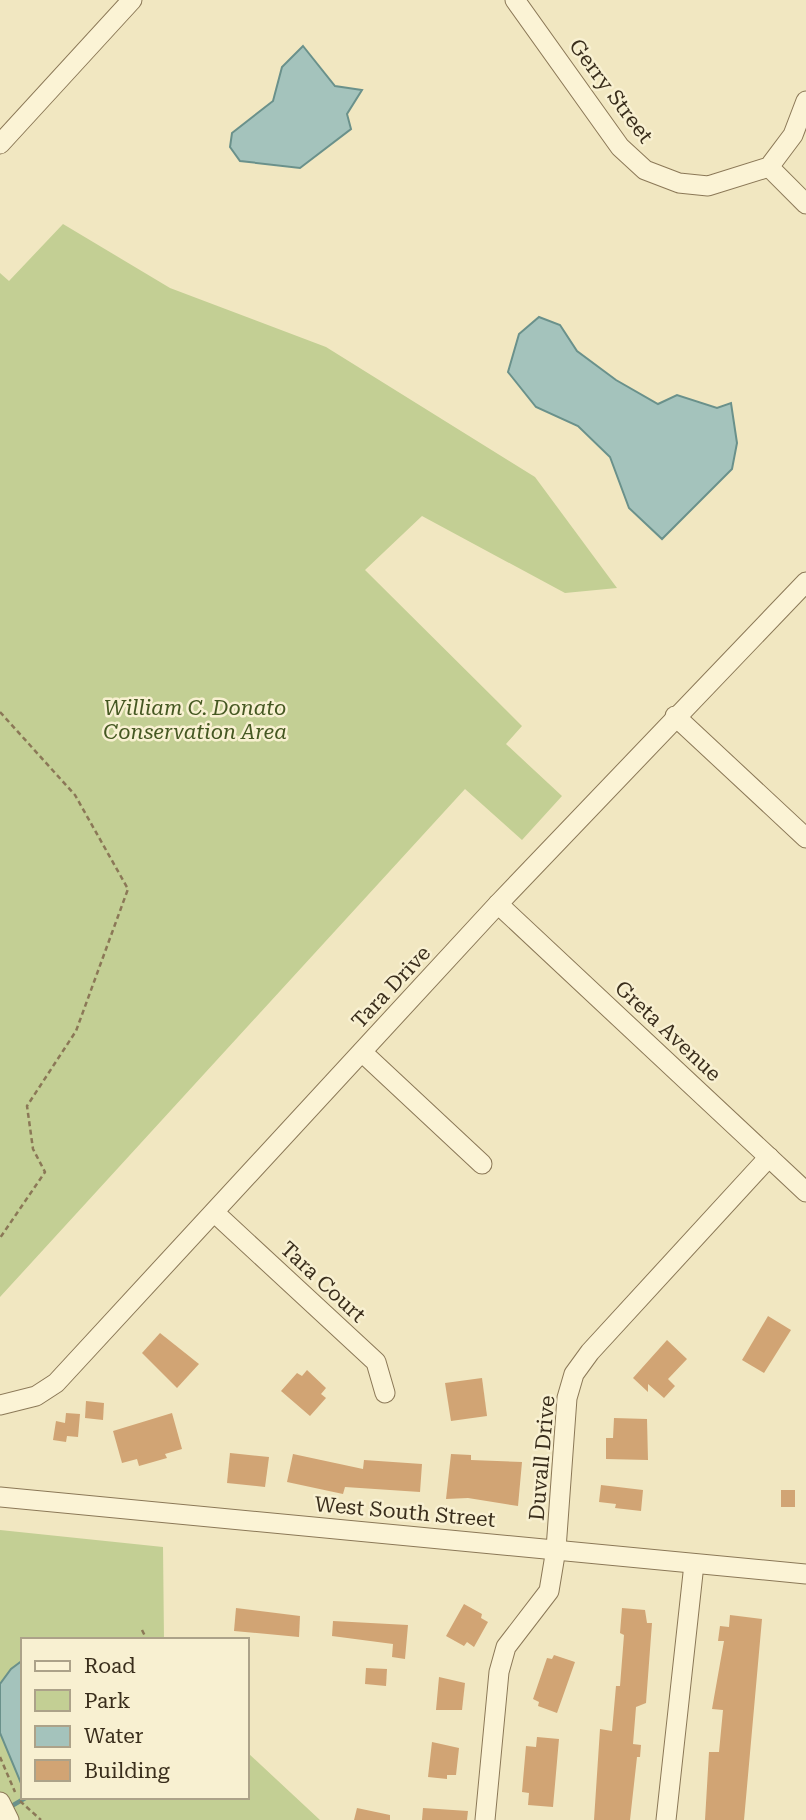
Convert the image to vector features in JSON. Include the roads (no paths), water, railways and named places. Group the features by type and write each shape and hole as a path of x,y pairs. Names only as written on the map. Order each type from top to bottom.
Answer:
{"street":[{"path":"0,144 132,0"},
{"name":"Gerry Street","path":"522,3 620,147 645,170 679,183 708,186 769,167"},
{"path":"806,101 793,135 769,167 806,204"},
{"name":"Tara Drive","path":"0,1405 36,1396 56,1383 498,904 806,582"},
{"path":"675,716 806,838"},
{"name":"Greta Avenue","path":"498,904 806,1192"},
{"path":"362,1052 482,1164"},
{"name":"Duvall Drive","path":"485,1820 499,1672 506,1647 549,1591 556,1549 568,1398 574,1374 590,1352 769,1157"},
{"name":"Tara Court","path":"215,1213 376,1362 385,1393"},
{"name":"West South Street","path":"0,1497 806,1574"},
{"path":"666,1820 694,1564"},
{"path":"0,1802 9,1820"}],"water":[{"path":"303,46 335,86 362,90 347,114 351,129 300,168 240,161 230,147 232,133 273,101 282,67"},
{"path":"539,317 560,325 577,351 616,380 658,404 677,395 717,408 731,403 737,443 732,469 662,539 629,508 610,457 578,426 536,407 508,372 519,334"},
{"path":"21,1662 21,1783 0,1733 0,1684 11,1669"}],"waterway":[{"path":"10,1807 24,1799"}],"park label":[{"name":"William C. Donato Conservation Area","path":"195,720"}]}
